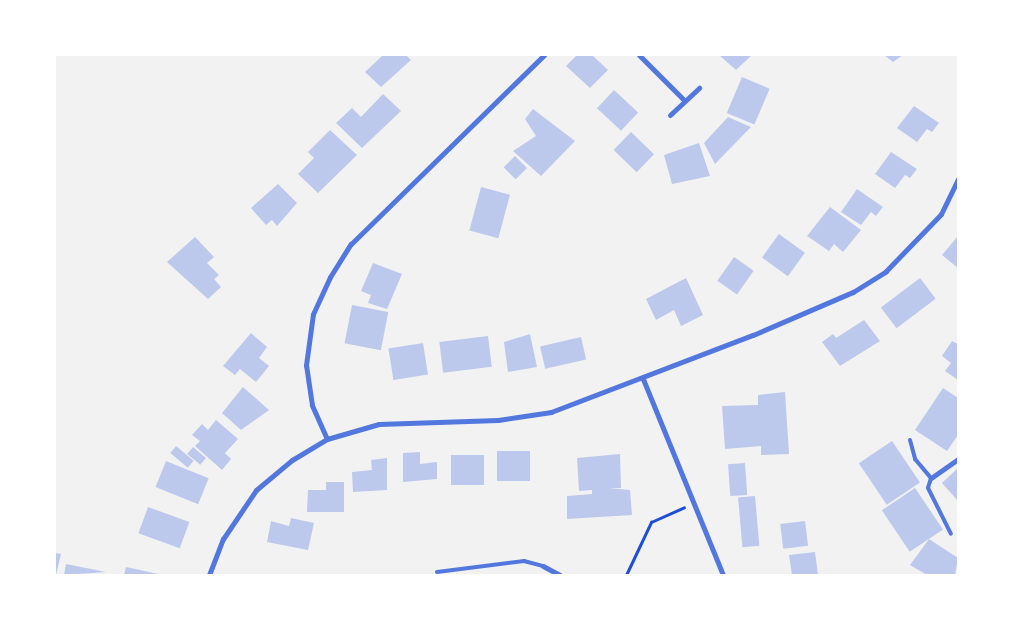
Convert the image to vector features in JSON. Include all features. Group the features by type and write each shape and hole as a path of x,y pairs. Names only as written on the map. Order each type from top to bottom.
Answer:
{"street":[{"path":"327,439 312,405 306,366 313,314 330,277 358,237 544,55"},
{"path":"639,55 684,100"},
{"path":"670,115 699,88"},
{"path":"209,575 223,539 256,490 292,460 327,439 379,424 498,420 552,412 643,379 853,292 886,271 941,214 958,179"},
{"path":"643,379 723,575"},
{"path":"931,478 958,459"},
{"path":"543,566 560,575"}],"lane":[{"path":"910,440 916,459 931,478 928,488 951,534"},
{"path":"437,572 524,561 543,566"}],"path":[{"path":"626,575 651,522 692,502"}],"building":[{"path":"383,55 406,55 411,60 381,87 365,72"},
{"path":"577,55 592,55 608,70 590,88 566,66"},
{"path":"719,55 752,55 736,70"},
{"path":"884,55 903,55 893,62"},
{"path":"742,77 770,89 754,125 727,113"},
{"path":"614,90 638,113 621,131 597,108"},
{"path":"383,94 401,111 362,148 336,123 352,108 361,117"},
{"path":"914,106 939,123 932,132 927,129 917,142 897,128"},
{"path":"533,109 575,141 541,176 513,151 536,136 525,119"},
{"path":"728,117 751,127 715,164 704,143"},
{"path":"330,130 357,155 318,193 298,174 314,158 308,152"},
{"path":"631,132 654,154 637,172 614,150"},
{"path":"699,143 710,176 672,184 664,155"},
{"path":"891,152 917,169 910,178 905,175 895,188 875,174"},
{"path":"515,156 527,168 516,179 504,167"},
{"path":"278,184 297,203 277,226 272,220 266,225 251,208"},
{"path":"481,187 510,195 498,238 469,230"},
{"path":"857,189 883,207 876,216 871,212 861,225 841,212"},
{"path":"830,207 861,230 843,252 834,244 829,251 807,236"},
{"path":"779,234 805,253 788,276 762,257"},
{"path":"958,236 958,268 942,255"},
{"path":"195,237 214,257 207,263 219,275 214,279 221,287 208,299 167,262"},
{"path":"734,257 754,271 737,295 717,281"},
{"path":"373,263 402,274 387,309 368,303 371,295 361,291"},
{"path":"686,278 703,315 681,326 674,310 656,320 646,299"},
{"path":"920,278 936,299 897,328 881,307"},
{"path":"352,305 388,312 381,350 345,343"},
{"path":"864,320 880,341 840,366 822,342 833,334 836,338"},
{"path":"251,333 267,347 259,358 269,366 256,382 240,369 235,375 223,366"},
{"path":"530,334 537,367 508,372 504,342"},
{"path":"488,336 492,367 443,373 439,342"},
{"path":"581,337 586,359 545,369 540,346"},
{"path":"952,341 958,344 958,380 945,371 951,363 942,356"},
{"path":"423,343 428,375 393,380 388,348"},
{"path":"243,387 269,410 241,430 222,413"},
{"path":"943,388 958,398 958,435 947,451 915,430"},
{"path":"785,392 789,454 761,455 761,446 725,449 722,406 758,405 758,395"},
{"path":"216,420 238,439 225,453 231,459 222,470 195,446 200,441 192,435 202,424 208,430"},
{"path":"892,441 920,482 887,505 859,463"},
{"path":"176,446 194,461 188,468 170,453"},
{"path":"193,447 206,458 200,465 187,454"},
{"path":"497,451 530,451 530,481 497,481"},
{"path":"420,452 420,464 437,462 437,479 403,482 403,453"},
{"path":"620,454 621,488 609,488 630,490 632,515 567,519 567,496 592,494 592,490 579,491 577,458"},
{"path":"451,455 484,455 484,485 451,485"},
{"path":"387,458 387,490 353,492 352,472 372,470 371,460"},
{"path":"166,461 209,478 198,504 156,487"},
{"path":"745,463 747,495 730,496 728,464"},
{"path":"958,468 958,501 942,483"},
{"path":"326,482 344,482 344,512 307,512 308,490 326,490"},
{"path":"915,488 943,529 910,552 882,510"},
{"path":"755,496 759,546 742,547 738,497"},
{"path":"148,507 189,522 180,548 138,533"},
{"path":"291,518 314,523 308,550 267,542 271,521 289,526"},
{"path":"805,521 808,546 783,549 780,524"},
{"path":"929,539 958,558 955,575 927,575 910,565"},
{"path":"815,552 818,575 792,575 789,555"},
{"path":"55,553 61,554 56,575 55,575"},
{"path":"66,564 106,572 64,575"},
{"path":"126,567 158,574 158,575 124,575"}]}
